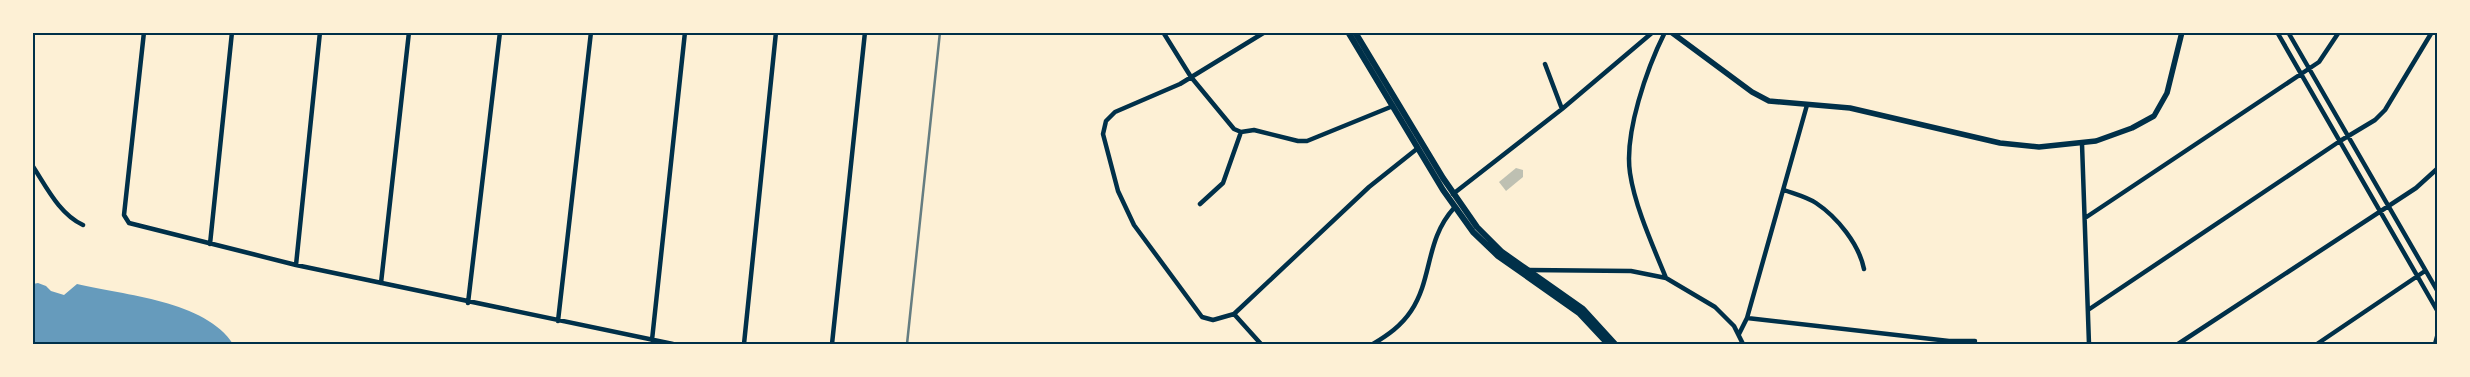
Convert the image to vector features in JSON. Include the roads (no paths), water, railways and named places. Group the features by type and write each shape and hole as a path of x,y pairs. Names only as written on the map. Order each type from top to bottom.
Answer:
{"main road":[{"path":"1348,32 1454,208 1473,232 1489,248 1575,310 1608,344"},
{"path":"1355,32 1453,194 1486,237 1582,309 1615,344"}],"street":[{"path":"144,32 124,215 126,221 296,265 468,303 673,344"},
{"path":"210,244 232,32"},
{"path":"296,265 320,32"},
{"path":"380,283 409,32"},
{"path":"468,303 500,32"},
{"path":"558,321 591,32"},
{"path":"652,340 685,32"},
{"path":"744,344 776,32"},
{"path":"832,344 865,32"},
{"path":"1163,32 1191,77 1228,124 1241,132 1254,130 1298,141 1307,141 1393,106"},
{"path":"1266,32 1160,94 1109,116 1104,126 1104,140 1124,207 1134,225 1198,312 1208,320 1234,314 1369,187 1418,148"},
{"path":"1453,194 1562,109 1653,32"},
{"path":"1665,32 1637,108 1629,160 1631,178 1642,214 1666,278"},
{"path":"1671,32 1760,97 1777,103 1850,108 2019,146 2038,147 2082,144 2122,132 2154,116 2167,93 2182,32"},
{"path":"2277,32 2438,312"},
{"path":"2288,32 2438,292"},
{"path":"2085,218 2322,59 2339,32"},
{"path":"2088,310 2340,141 2375,120 2385,110 2432,32"},
{"path":"1545,64 1562,109"},
{"path":"1739,334 1747,318 1757,274 1784,190 1807,105"},
{"path":"1200,204 1223,183 1241,132"},
{"path":"2082,144 2089,344"},
{"path":"32,165 62,210 82,225"},
{"path":"2178,344 2423,183 2438,168"},
{"path":"1784,190 1815,203 1830,215 1860,253 1864,269"},
{"path":"1374,344 1400,325 1412,309 1418,298 1435,237 1446,217 1454,208"},
{"path":"1528,270 1631,271 1666,278 1715,307 1730,320 1743,344"},
{"path":"2317,344 2425,271"},
{"path":"1234,314 1261,344"},
{"path":"1747,318 1949,341 1975,341"},
{"path":"2435,344 2438,333"}],"water":[{"path":"38,283 46,286 51,291 64,295 77,284 163,302 204,318 220,330 233,344 33,344 33,284"}],"railway":[{"path":"907,344 940,32"}]}
